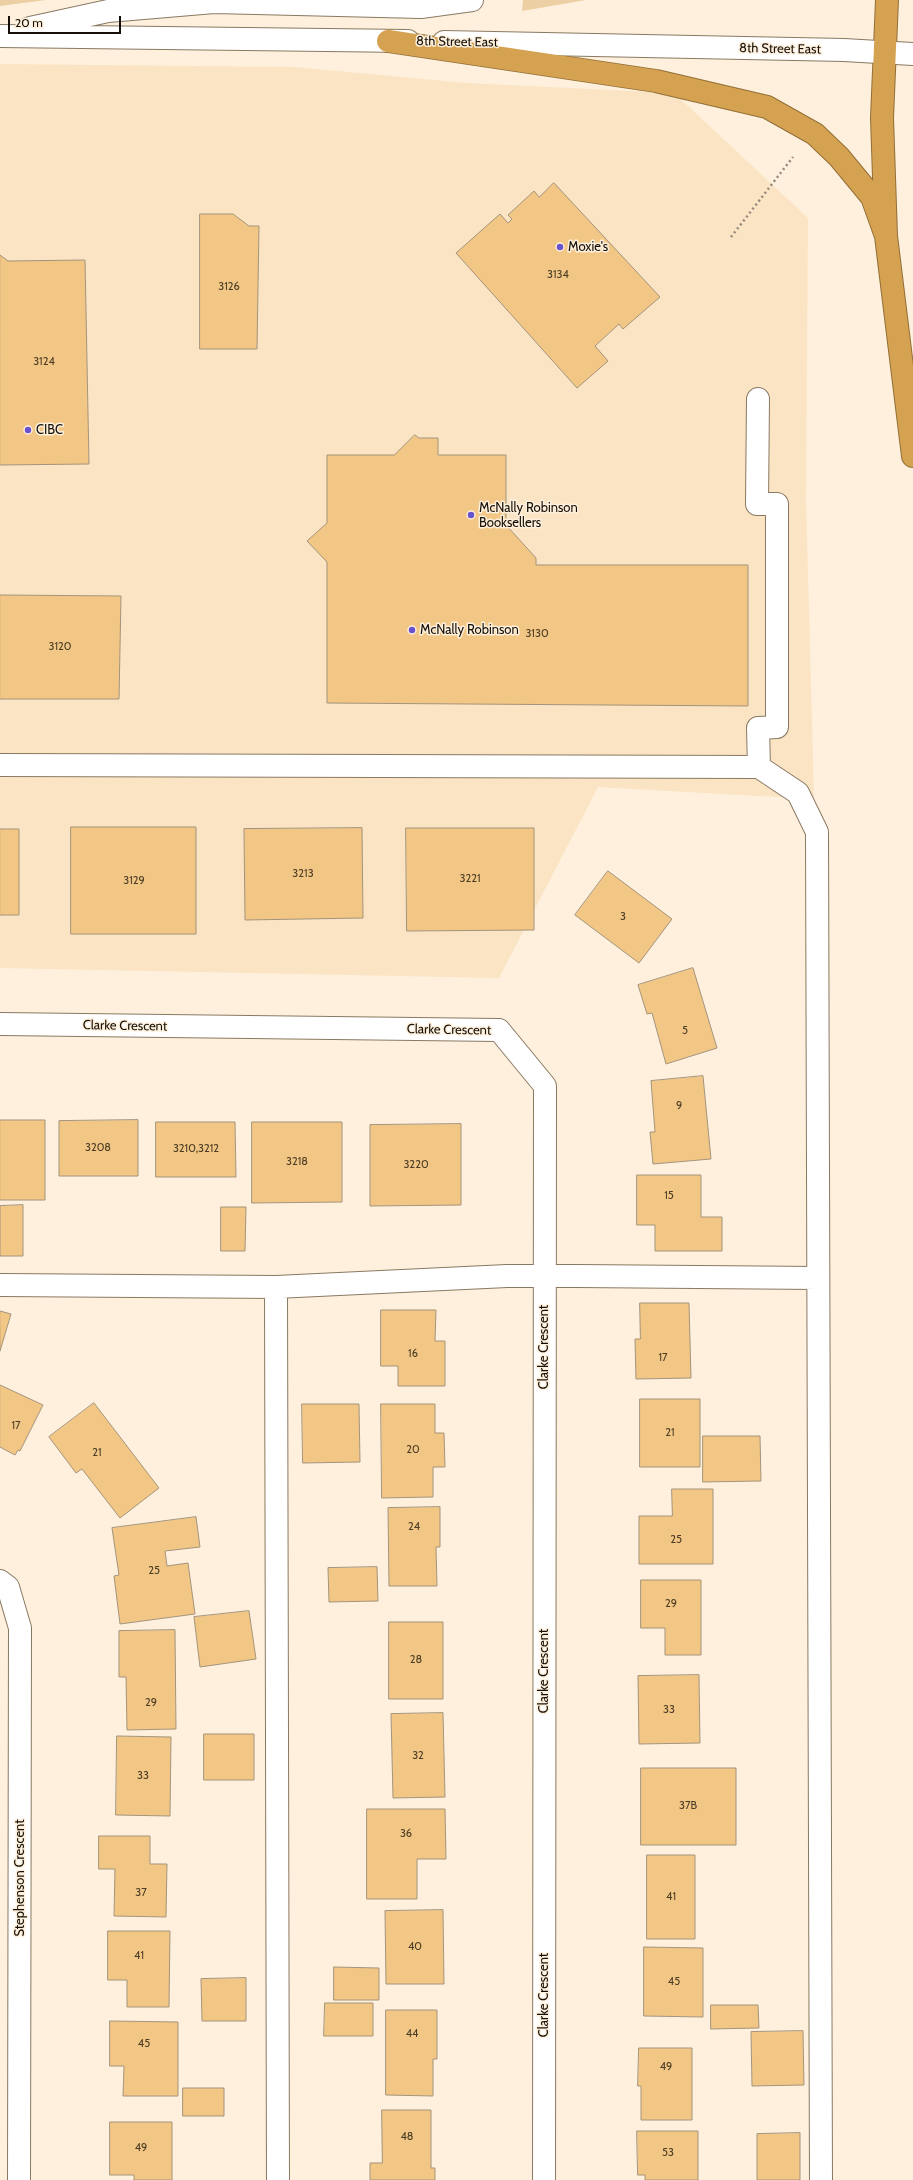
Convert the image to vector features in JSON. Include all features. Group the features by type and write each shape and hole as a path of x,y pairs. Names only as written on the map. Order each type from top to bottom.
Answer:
{"highway":[{"path":"887,0 882,118 886,236 913,456"},
{"path":"388,41 656,81 767,107 815,134 839,157 872,197 886,236"}],"street":[{"path":"0,36 108,11 214,2 421,7 472,0"},
{"name":"8th Street East","path":"0,36 388,41 884,52 913,54"},
{"path":"758,399 756,504 777,504 777,727 758,728 759,767"},
{"path":"0,765 759,767 798,793 817,832 821,2180"},
{"name":"Clarke Crescent","path":"0,1024 499,1030 545,1086 544,2180"},
{"path":"0,1285 276,1287 507,1276 818,1278"},
{"path":"276,1287 278,2180"},
{"name":"Stephenson Crescent","path":"0,1581 8,1587 20,1628 20,2180"}],"path":[{"path":"731,237 795,153"}],"shaded area":[{"path":"0,0 46,0 0,6"},
{"path":"523,0 586,0 522,11"},
{"path":"0,64 294,67 466,83 674,93 808,218 806,499 814,799 598,787 499,978 0,968"}],"building":[{"path":"554,183 660,297 623,329 619,324 595,346 608,361 577,388 456,253 500,214 508,223 512,219 508,215 534,191 539,197"},
{"path":"200,214 233,214 249,226 259,226 257,349 200,349"},
{"path":"0,255 8,261 85,260 89,464 0,465"},
{"path":"415,435 419,438 438,438 438,455 506,455 506,525 536,558 536,565 748,565 748,706 327,703 327,562 307,541 327,523 327,455 394,455"},
{"path":"0,595 121,596 119,699 0,699"},
{"path":"71,827 196,827 196,934 71,934"},
{"path":"362,828 363,918 245,920 244,829"},
{"path":"406,828 534,828 534,930 407,931"},
{"path":"0,829 19,829 19,915 0,915"},
{"path":"608,871 672,919 639,963 575,915"},
{"path":"693,968 717,1048 666,1064 652,1013 647,1014 638,985"},
{"path":"703,1076 711,1159 653,1164 650,1132 655,1132 651,1081"},
{"path":"0,1120 45,1120 45,1200 0,1200"},
{"path":"138,1120 138,1176 59,1176 59,1121"},
{"path":"156,1122 235,1122 236,1177 156,1177"},
{"path":"252,1122 342,1122 342,1202 252,1203"},
{"path":"461,1124 461,1205 370,1206 370,1125"},
{"path":"637,1175 701,1175 701,1217 722,1217 722,1251 655,1251 655,1225 637,1225"},
{"path":"23,1205 23,1256 0,1256 0,1206"},
{"path":"221,1207 246,1207 245,1251 221,1251"},
{"path":"640,1303 689,1303 691,1378 636,1379 635,1339 640,1339"},
{"path":"381,1310 436,1310 435,1341 445,1341 445,1386 398,1386 398,1366 381,1366"},
{"path":"0,1311 11,1314 0,1351"},
{"path":"0,1385 43,1405 20,1451 18,1450 15,1455 0,1447"},
{"path":"640,1399 700,1399 700,1467 640,1467"},
{"path":"94,1403 159,1488 120,1518 82,1469 76,1473 49,1437"},
{"path":"302,1404 359,1404 360,1462 303,1463"},
{"path":"381,1404 435,1404 435,1433 444,1433 445,1467 433,1467 433,1497 382,1498"},
{"path":"703,1436 760,1436 761,1481 703,1482"},
{"path":"672,1489 713,1489 713,1564 639,1564 639,1516 672,1516"},
{"path":"440,1507 440,1547 436,1547 437,1586 389,1586 388,1508"},
{"path":"196,1517 200,1547 165,1551 167,1566 188,1563 195,1614 120,1624 114,1576 119,1575 112,1528"},
{"path":"377,1567 378,1601 329,1602 328,1568"},
{"path":"641,1580 701,1580 701,1655 665,1655 665,1628 641,1628"},
{"path":"249,1611 256,1659 200,1667 194,1617"},
{"path":"389,1622 443,1622 443,1699 389,1699"},
{"path":"175,1630 176,1729 127,1730 126,1677 119,1677 119,1631"},
{"path":"699,1675 700,1743 639,1744 638,1676"},
{"path":"443,1713 445,1797 393,1798 391,1714"},
{"path":"204,1734 254,1734 254,1780 204,1780"},
{"path":"117,1736 171,1737 170,1816 116,1815"},
{"path":"641,1768 736,1768 736,1845 641,1845"},
{"path":"367,1809 445,1809 446,1859 417,1859 417,1899 367,1899"},
{"path":"99,1836 150,1836 150,1864 167,1864 166,1917 114,1916 115,1869 99,1869"},
{"path":"647,1855 695,1855 695,1939 647,1939"},
{"path":"443,1910 444,1984 386,1984 385,1911"},
{"path":"108,1931 170,1931 169,2007 127,2007 127,1980 108,1980"},
{"path":"644,1947 703,1948 703,2017 644,2016"},
{"path":"334,1967 379,1968 379,2000 334,2000"},
{"path":"246,1978 246,2021 202,2021 201,1979"},
{"path":"325,2003 373,2003 373,2036 324,2036"},
{"path":"711,2005 758,2005 759,2028 711,2029"},
{"path":"386,2010 437,2010 437,2059 433,2059 433,2096 386,2095"},
{"path":"110,2021 178,2022 178,2096 123,2096 124,2066 110,2066"},
{"path":"803,2031 804,2085 752,2086 751,2032"},
{"path":"639,2048 692,2048 692,2120 641,2120 641,2086 638,2086"},
{"path":"183,2088 224,2088 224,2116 183,2116"},
{"path":"382,2110 431,2110 431,2168 435,2168 435,2180 370,2180 370,2163 382,2163"},
{"path":"110,2122 172,2122 172,2180 134,2180 134,2175 110,2175"},
{"path":"637,2131 698,2131 698,2180 645,2180 645,2175 638,2175"},
{"path":"800,2133 800,2180 757,2180 757,2134"}],"place":[{"name":"Moxie's","path":"560,247"},
{"name":"CIBC","path":"28,430"},
{"name":"McNally Robinson Booksellers","path":"471,515"},
{"name":"McNally Robinson","path":"412,630"}]}
